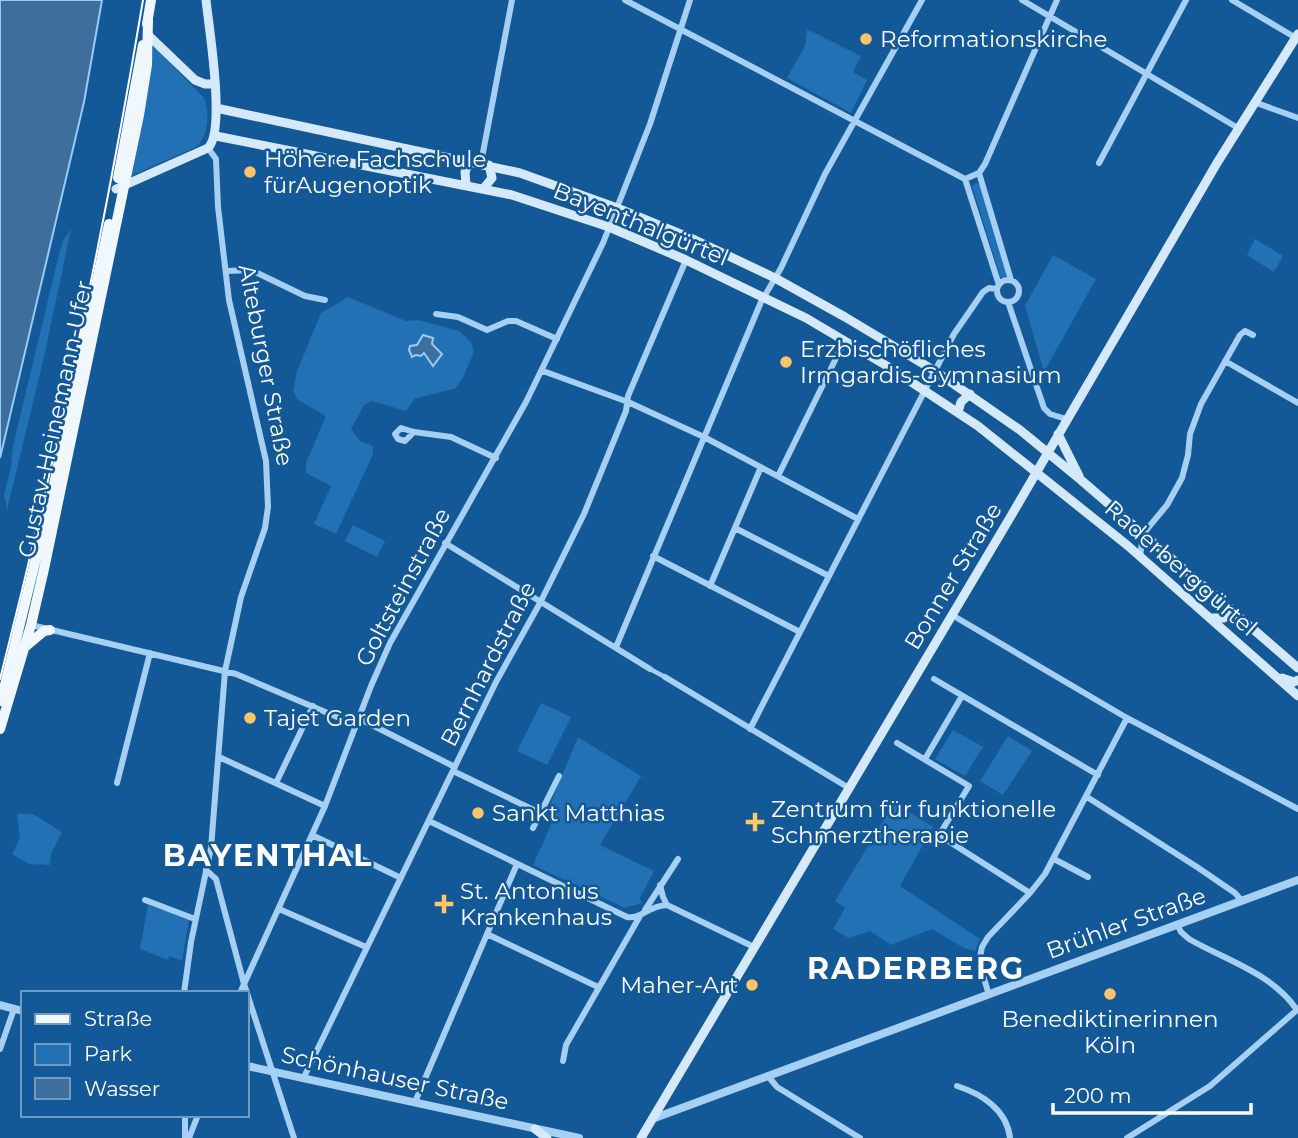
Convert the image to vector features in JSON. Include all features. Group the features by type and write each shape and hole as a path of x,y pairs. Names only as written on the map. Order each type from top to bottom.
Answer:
{"main road":[{"path":"135,115 151,0"},
{"path":"119,188 208,148 216,136 215,84 206,0"},
{"path":"135,115 148,65 148,20"},
{"path":"148,35 195,80 215,84"},
{"name":"Bonner Straße","path":"641,1138 1238,128 1297,36"},
{"name":"Bayenthalgürtel","path":"216,108 520,173 695,240 775,278 935,371 970,394 1047,453"},
{"name":"Gustav-Heinemann-Ufer","path":"0,704 53,489 135,115"},
{"name":"Bayenthalgürtel","path":"216,136 484,188 610,227 764,297 845,340 958,412 1037,472"},
{"path":"466,184 465,172 470,161"},
{"path":"484,188 492,178 485,164"},
{"name":"Gustav-Heinemann-Ufer","path":"0,729 31,625 119,188"},
{"path":"958,412 961,402 970,394"},
{"path":"1031,439 1047,439 1059,432 1081,480"},
{"name":"Raderberggürtel","path":"1047,453 1298,668"},
{"name":"Raderberggürtel","path":"1037,472 1140,557 1298,696"},
{"path":"1211,618 1224,618 1230,608"},
{"path":"25,647 50,629"},
{"path":"1274,675 1291,682 1298,680"},
{"name":"Schönhauser Straße","path":"535,1129 547,1138"}],"street":[{"path":"485,164 512,0"},
{"path":"625,0 965,179 1000,298 1009,302 1046,412 1066,419"},
{"name":"Goltsteinstraße","path":"241,991 325,806 390,643 496,458 542,370 610,227 650,124 690,0"},
{"path":"616,647 764,297 825,174 922,0"},
{"path":"1022,0 1238,128"},
{"path":"965,179 979,173 985,164 1056,0"},
{"path":"1098,163 1186,0"},
{"path":"1232,0 1297,36"},
{"path":"1254,102 1298,118"},
{"name":"Alteburger Straße","path":"184,991 195,919 211,848 225,671 241,597 265,528 268,507 266,461 229,300 218,207 216,159 208,148"},
{"path":"979,173 1011,280 1017,284 1019,290 1018,296 1009,302"},
{"name":"Bernhardstraße","path":"304,1077 496,682 540,603 584,514 628,396 686,260"},
{"path":"227,271 251,270 305,296 325,300"},
{"path":"750,729 954,334 983,292 1011,280"},
{"path":"436,314 458,317 487,330 508,321 516,321 557,339"},
{"path":"1140,557 1143,534 1167,506 1182,478 1195,418 1240,335 1245,331 1252,335"},
{"path":"778,476 845,340"},
{"path":"1225,362 1298,403"},
{"path":"542,370 628,402 704,437 858,519"},
{"path":"414,432 451,436 496,458"},
{"path":"710,586 761,467"},
{"path":"735,528 829,576"},
{"path":"445,543 849,788"},
{"path":"653,556 800,632"},
{"path":"952,615 1127,718 1298,809"},
{"path":"31,625 225,671 357,721 540,813"},
{"path":"117,783 150,653"},
{"name":"Bonner Straße","path":"934,679 1098,775"},
{"path":"925,759 962,696"},
{"path":"276,783 313,706"},
{"path":"989,995 979,962 982,947 988,937 1030,893 1054,859 1127,718"},
{"path":"897,743 970,786 941,834 1030,893"},
{"path":"219,757 325,806"},
{"path":"533,828 559,776"},
{"path":"1087,797 1197,867 1235,893 1242,901"},
{"path":"429,821 626,917 642,914 653,906 667,905 754,947"},
{"path":"312,835 401,878"},
{"path":"563,1061 566,1045 598,987 678,859"},
{"path":"1054,859 1088,877"},
{"path":"415,1102 517,864"},
{"path":"206,870 216,879 246,991"},
{"name":"Brühler Straße","path":"652,1119 1298,880"},
{"path":"660,885 667,905"},
{"path":"145,900 195,919"},
{"path":"279,909 366,947"},
{"path":"1127,1138 1210,1086 1297,1009 1284,995 1251,970 1189,939 1177,924"},
{"path":"487,934 598,987"},
{"path":"248,996 294,1138"},
{"path":"0,1005 18,1010 0,1049"},
{"name":"Schönhauser Straße","path":"248,1066 579,1138"},
{"path":"768,1076 777,1087 860,1138"},
{"path":"957,1086 980,1094 995,1108 1008,1125 1010,1138"},
{"path":"185,1117 187,1138"},
{"path":"187,1138 197,1117"}],"green space":[{"path":"807,29 861,56 853,72 867,80 851,113 787,78 805,46"},
{"path":"154,46 204,98 207,124 204,137 196,147 131,176 129,175"},
{"path":"976,183 980,185 1007,278 1001,279 972,186"},
{"path":"71,229 7,510 4,495 13,446 60,250"},
{"path":"1255,239 1283,256 1274,272 1247,255"},
{"path":"1053,255 1096,279 1044,372 1025,306"},
{"path":"348,297 406,321 418,320 459,331 471,342 474,352 456,388 414,399 406,411 372,401 364,405 351,429 360,441 373,446 373,454 336,534 314,524 331,486 306,473 306,463 326,416 298,400 293,391 297,371 321,313"},
{"path":"353,525 385,541 377,557 345,541"},
{"path":"541,703 571,717 547,765 517,751"},
{"path":"953,730 983,747 965,776 935,759"},
{"path":"1008,736 1032,751 1003,795 980,781"},
{"path":"578,737 641,776 600,845 654,871 640,898 642,903 625,908 533,865 554,818 549,807"},
{"path":"894,803 933,827 900,886 980,939 975,951 964,948 932,929 891,945 870,931 849,938 833,929 845,908 835,901"},
{"path":"17,814 33,814 62,832 51,854 50,865 29,864 12,854 20,838"},
{"path":"148,905 189,919 182,961 169,956 168,960 140,949"}],"water":[{"path":"0,0 102,0 84,102 0,458"},
{"path":"423,335 433,338 432,344 442,354 433,366 424,353 412,357 409,350 410,346 417,345"}],"tram line":[{"path":"0,679 79,341 143,0"}],"place":[{"name":"Reformationskirche","path":"866,39"},
{"name":"Höhere Fachschule fürAugenoptik","path":"250,172"},
{"name":"Erzbischöfliches Irmgardis-Gymnasium","path":"786,362"},
{"name":"Tajet Garden","path":"250,718"},
{"name":"Sankt Matthias","path":"478,813"},
{"name":"Zentrum für funktionelle Schmerztherapie","path":"755,822"},
{"name":"St. Antonius Krankenhaus","path":"444,904"},
{"name":"Maher-Art","path":"752,985"},
{"name":"Benediktinerinnen Köln","path":"1110,994"}],"district":[{"name":"BAYENTHAL","path":"268,856"},
{"name":"RADERBERG","path":"916,969"}]}
